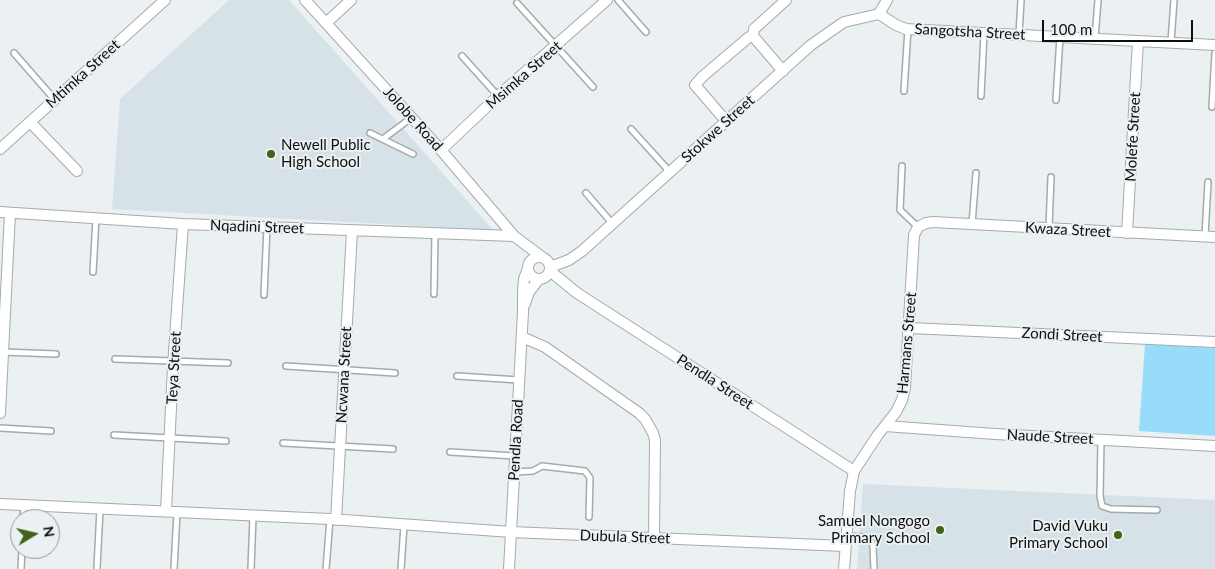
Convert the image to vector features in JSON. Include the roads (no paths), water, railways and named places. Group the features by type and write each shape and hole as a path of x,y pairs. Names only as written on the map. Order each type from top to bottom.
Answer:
{"street":[{"name":"Mtimka Street","path":"0,149 165,0"},
{"name":"Jolobe Road","path":"306,0 441,150 516,238 546,259 546,274"},
{"path":"326,23 351,0"},
{"name":"Msimka Street","path":"441,150 498,96 607,0"},
{"path":"783,71 753,36 754,29 786,0"},
{"path":"879,14 888,0"},
{"name":"Sangotsha Street","path":"879,14 896,26 908,29 1215,45"},
{"name":"Stokwe Street","path":"546,274 582,251 811,45 844,22 879,14"},
{"path":"726,121 701,93 696,83 743,42 753,36"},
{"name":"Molefe Street","path":"1127,233 1138,40"},
{"path":"30,122 77,171"},
{"path":"0,414 5,212"},
{"name":"Nqadini Street","path":"5,212 183,224 436,233 516,238"},
{"name":"Kwaza Street","path":"920,226 933,222 1210,237"},
{"name":"Teya Street","path":"166,511 183,224"},
{"name":"Harmans Street","path":"844,569 850,491 854,471 902,400 906,380 910,328 914,235 920,226"},
{"name":"Ncwana Street","path":"333,520 345,370 352,231"},
{"name":"Jolobe Road","path":"516,238 528,267"},
{"path":"542,257 533,259 528,267 530,275 546,274"},
{"name":"Pendla Road","path":"509,569 524,279 528,267"},
{"name":"Pendla Street","path":"546,274 577,292 854,471"},
{"name":"Pendla Road","path":"523,312 529,292 546,274"},
{"name":"Zondi Street","path":"910,328 1215,342"},
{"path":"522,337 545,347 645,419 655,440 654,538"},
{"name":"Naude Street","path":"885,426 1215,446"},
{"name":"Dubula Street","path":"0,504 333,520 512,532 654,538 846,541"}],"lane":[{"path":"618,0 646,32"},
{"path":"1019,35 1021,0"},
{"path":"1095,39 1098,0"},
{"path":"1171,42 1174,0"},
{"path":"518,3 593,87"},
{"path":"904,92 908,29"},
{"path":"981,96 984,33"},
{"path":"1056,100 1060,37"},
{"path":"14,53 54,100"},
{"path":"1212,107 1215,53"},
{"path":"462,56 498,96"},
{"path":"382,139 411,118"},
{"path":"631,130 670,172"},
{"path":"370,133 413,154"},
{"path":"902,166 900,212 920,226"},
{"path":"972,224 976,173"},
{"path":"1049,229 1051,177"},
{"path":"1208,182 1210,237"},
{"path":"586,193 613,224"},
{"path":"93,272 96,218"},
{"path":"264,294 267,228"},
{"path":"434,294 436,233"},
{"path":"2,352 56,354"},
{"path":"115,359 228,363"},
{"path":"286,366 395,373"},
{"path":"457,376 520,380"},
{"path":"0,428 52,431"},
{"path":"114,435 226,441"},
{"path":"1102,440 1100,496 1102,506 1111,509 1157,510"},
{"path":"284,443 394,449"},
{"path":"450,452 516,456"},
{"path":"515,472 533,471 542,466 585,471 590,478 589,517"},
{"path":"24,505 24,509"},
{"path":"97,568 100,508"},
{"path":"174,569 177,512"},
{"path":"250,569 253,516"},
{"path":"326,569 333,520"},
{"path":"401,569 404,524"},
{"path":"846,541 863,537 871,541 874,569"}],"place":[{"name":"Newell Public High School","path":"271,154"},
{"name":"Samuel Nongogo Primary School","path":"940,530"},
{"name":"David Vuku Primary School","path":"1118,535"}]}
